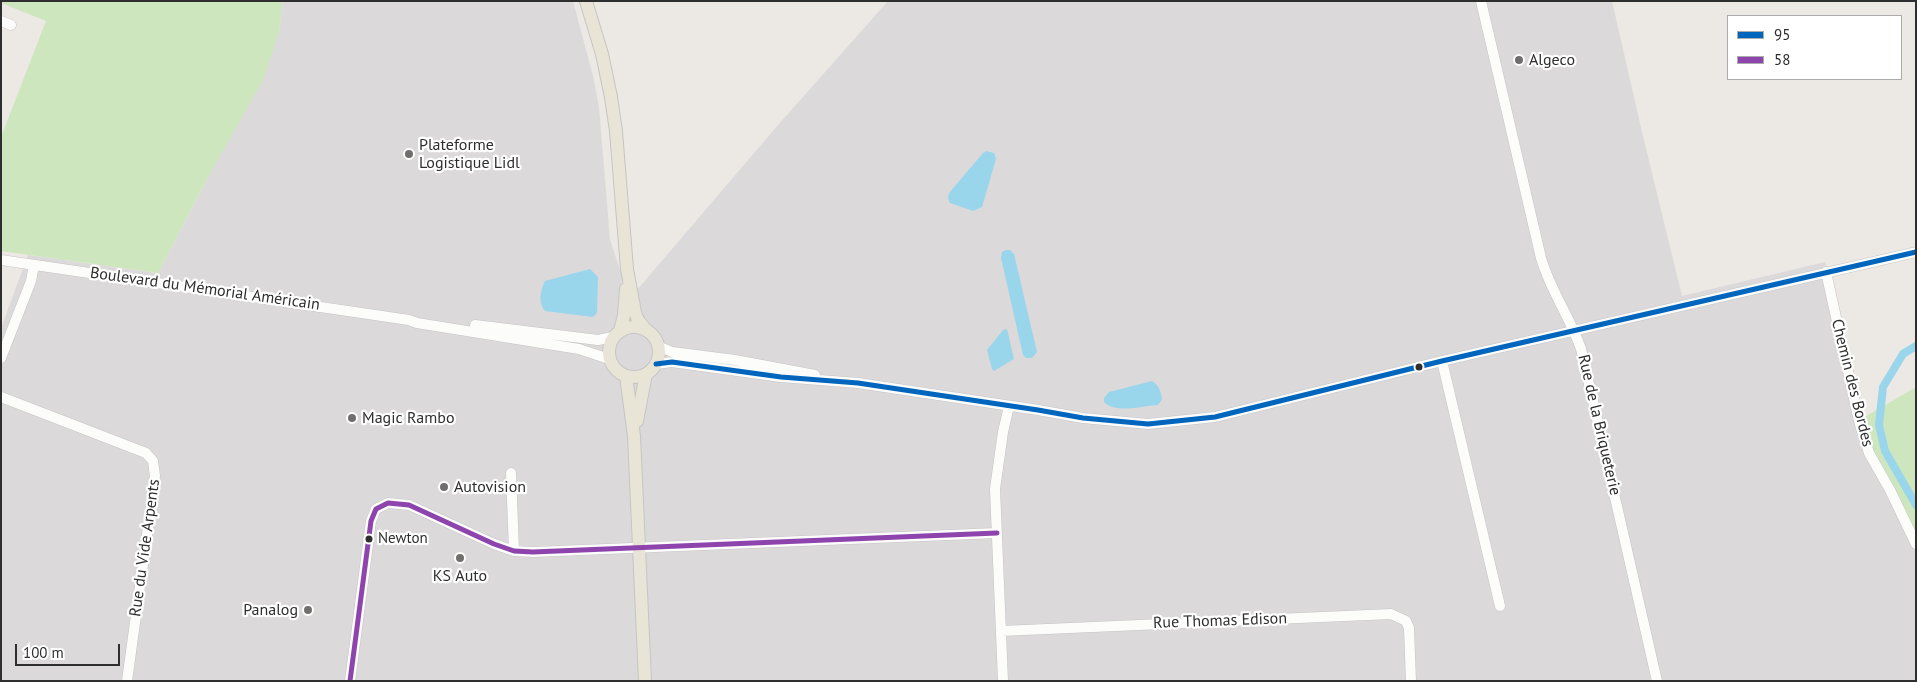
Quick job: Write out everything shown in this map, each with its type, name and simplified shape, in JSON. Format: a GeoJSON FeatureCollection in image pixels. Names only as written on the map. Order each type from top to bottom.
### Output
{"type":"FeatureCollection","features":[{"type":"Feature","properties":{"kind":"main road"},"geometry":{"type":"LineString","coordinates":[[586,1],[602,54],[611,97],[616,130],[627,269],[635,312],[638,320],[656,340],[659,352],[656,364],[646,374],[639,376],[626,376],[615,369],[609,358],[608,351],[624,315],[627,269]]}},
{"type":"Feature","properties":{"kind":"main road"},"geometry":{"type":"LineString","coordinates":[[617,334],[633,327],[646,330]]}},
{"type":"Feature","properties":{"kind":"main road"},"geometry":{"type":"LineString","coordinates":[[634,436],[646,374]]}},
{"type":"Feature","properties":{"kind":"main road"},"geometry":{"type":"LineString","coordinates":[[626,376],[634,436],[645,681]]}},
{"type":"Feature","properties":{"kind":"street","name":"Rue de la Briqueterie"},"geometry":{"type":"LineString","coordinates":[[1481,1],[1540,258],[1545,273],[1575,331],[1581,349],[1656,681]]}},
{"type":"Feature","properties":{"kind":"street"},"geometry":{"type":"LineString","coordinates":[[656,364],[672,362],[780,377],[858,384],[1083,418],[1148,424],[1215,417],[1442,361],[1916,252]]}},
{"type":"Feature","properties":{"kind":"street","name":"Boulevard du Mémorial Américain"},"geometry":{"type":"LineString","coordinates":[[1,260],[409,320],[590,351],[609,358]]}},
{"type":"Feature","properties":{"kind":"street"},"geometry":{"type":"LineString","coordinates":[[1,358],[31,281],[34,265]]}},
{"type":"Feature","properties":{"kind":"street","name":"Chemin des Bordes"},"geometry":{"type":"LineString","coordinates":[[1826,272],[1859,421],[1869,453],[1890,490],[1916,544]]}},
{"type":"Feature","properties":{"kind":"street","name":"Boulevard du Mémorial Américain"},"geometry":{"type":"LineString","coordinates":[[409,320],[418,318],[598,340],[617,334]]}},
{"type":"Feature","properties":{"kind":"street"},"geometry":{"type":"LineString","coordinates":[[658,346],[672,352],[784,368],[858,384]]}},
{"type":"Feature","properties":{"kind":"street"},"geometry":{"type":"LineString","coordinates":[[1442,361],[1500,606]]}},
{"type":"Feature","properties":{"kind":"street","name":"Rue du Vide Arpents"},"geometry":{"type":"LineString","coordinates":[[1,397],[146,453],[153,461],[155,476],[127,681]]}},
{"type":"Feature","properties":{"kind":"street"},"geometry":{"type":"LineString","coordinates":[[1003,681],[995,489],[1002,432],[1009,406]]}},
{"type":"Feature","properties":{"kind":"street"},"geometry":{"type":"LineString","coordinates":[[511,473],[514,550]]}},
{"type":"Feature","properties":{"kind":"street"},"geometry":{"type":"LineString","coordinates":[[350,681],[371,521],[376,509],[388,503],[409,505],[494,544],[514,550],[533,552],[997,533]]}},
{"type":"Feature","properties":{"kind":"street","name":"Rue Thomas Edison"},"geometry":{"type":"LineString","coordinates":[[1001,632],[1391,614],[1406,621],[1411,652],[1411,681]]}},
{"type":"Feature","properties":{"kind":"shaded area"},"geometry":{"type":"Polygon","coordinates":[[[283,1],[573,1],[593,76],[599,107],[610,240],[622,276],[621,290],[637,290],[778,125],[888,1],[1612,1],[1682,296],[1825,262],[1859,392],[1863,418],[1916,535],[1916,681],[1,681],[1,328],[28,255],[158,273],[206,181],[279,32],[283,1]]]}},
{"type":"Feature","properties":{"kind":"green space"},"geometry":{"type":"Polygon","coordinates":[[[1,1],[283,1],[279,32],[263,80],[206,181],[158,273],[1,251],[1,137],[46,21],[1,3],[1,1]]]}},
{"type":"Feature","properties":{"kind":"green space"},"geometry":{"type":"Polygon","coordinates":[[[1916,387],[1916,535],[1880,472],[1863,418],[1916,387]]]}},
{"type":"Feature","properties":{"kind":"water"},"geometry":{"type":"Polygon","coordinates":[[[986,151],[994,153],[996,159],[982,207],[973,211],[950,203],[949,193],[986,151]]]}},
{"type":"Feature","properties":{"kind":"water"},"geometry":{"type":"Polygon","coordinates":[[[1010,250],[1014,254],[1037,352],[1032,358],[1026,358],[1023,355],[1001,258],[1002,252],[1010,250]]]}},
{"type":"Feature","properties":{"kind":"water"},"geometry":{"type":"Polygon","coordinates":[[[590,269],[598,277],[597,313],[593,317],[545,311],[540,297],[545,281],[590,269]]]}},
{"type":"Feature","properties":{"kind":"water"},"geometry":{"type":"Polygon","coordinates":[[[1007,329],[1014,359],[994,371],[987,350],[1003,330],[1007,329]]]}},
{"type":"Feature","properties":{"kind":"water"},"geometry":{"type":"Polygon","coordinates":[[[1152,381],[1158,387],[1161,394],[1162,399],[1158,405],[1137,408],[1115,408],[1104,402],[1104,398],[1109,392],[1152,381]]]}},
{"type":"Feature","properties":{"kind":"waterway"},"geometry":{"type":"LineString","coordinates":[[1916,346],[1903,354],[1883,387],[1879,425],[1885,451],[1916,505]]}},
{"type":"Feature","properties":{"kind":"transit line","name":"95"},"geometry":{"type":"LineString","coordinates":[[656,364],[672,362],[781,377],[858,383],[1083,418],[1148,424],[1215,417],[1442,361],[1916,252]]}},
{"type":"Feature","properties":{"kind":"transit line","name":"58"},"geometry":{"type":"LineString","coordinates":[[350,681],[371,521],[376,509],[388,503],[409,505],[494,544],[514,551],[533,552],[997,533]]}},
{"type":"Feature","properties":{"kind":"place","name":"Algeco"},"geometry":{"type":"Point","coordinates":[1519,60]}},
{"type":"Feature","properties":{"kind":"place","name":"Plateforme Logistique Lidl"},"geometry":{"type":"Point","coordinates":[409,154]}},
{"type":"Feature","properties":{"kind":"place","name":"Magic Rambo"},"geometry":{"type":"Point","coordinates":[352,418]}},
{"type":"Feature","properties":{"kind":"place","name":"Autovision"},"geometry":{"type":"Point","coordinates":[444,487]}},
{"type":"Feature","properties":{"kind":"place","name":"Newton"},"geometry":{"type":"Point","coordinates":[369,539]}},
{"type":"Feature","properties":{"kind":"place","name":"KS Auto"},"geometry":{"type":"Point","coordinates":[460,558]}},
{"type":"Feature","properties":{"kind":"place","name":"Panalog"},"geometry":{"type":"Point","coordinates":[308,610]}}]}
